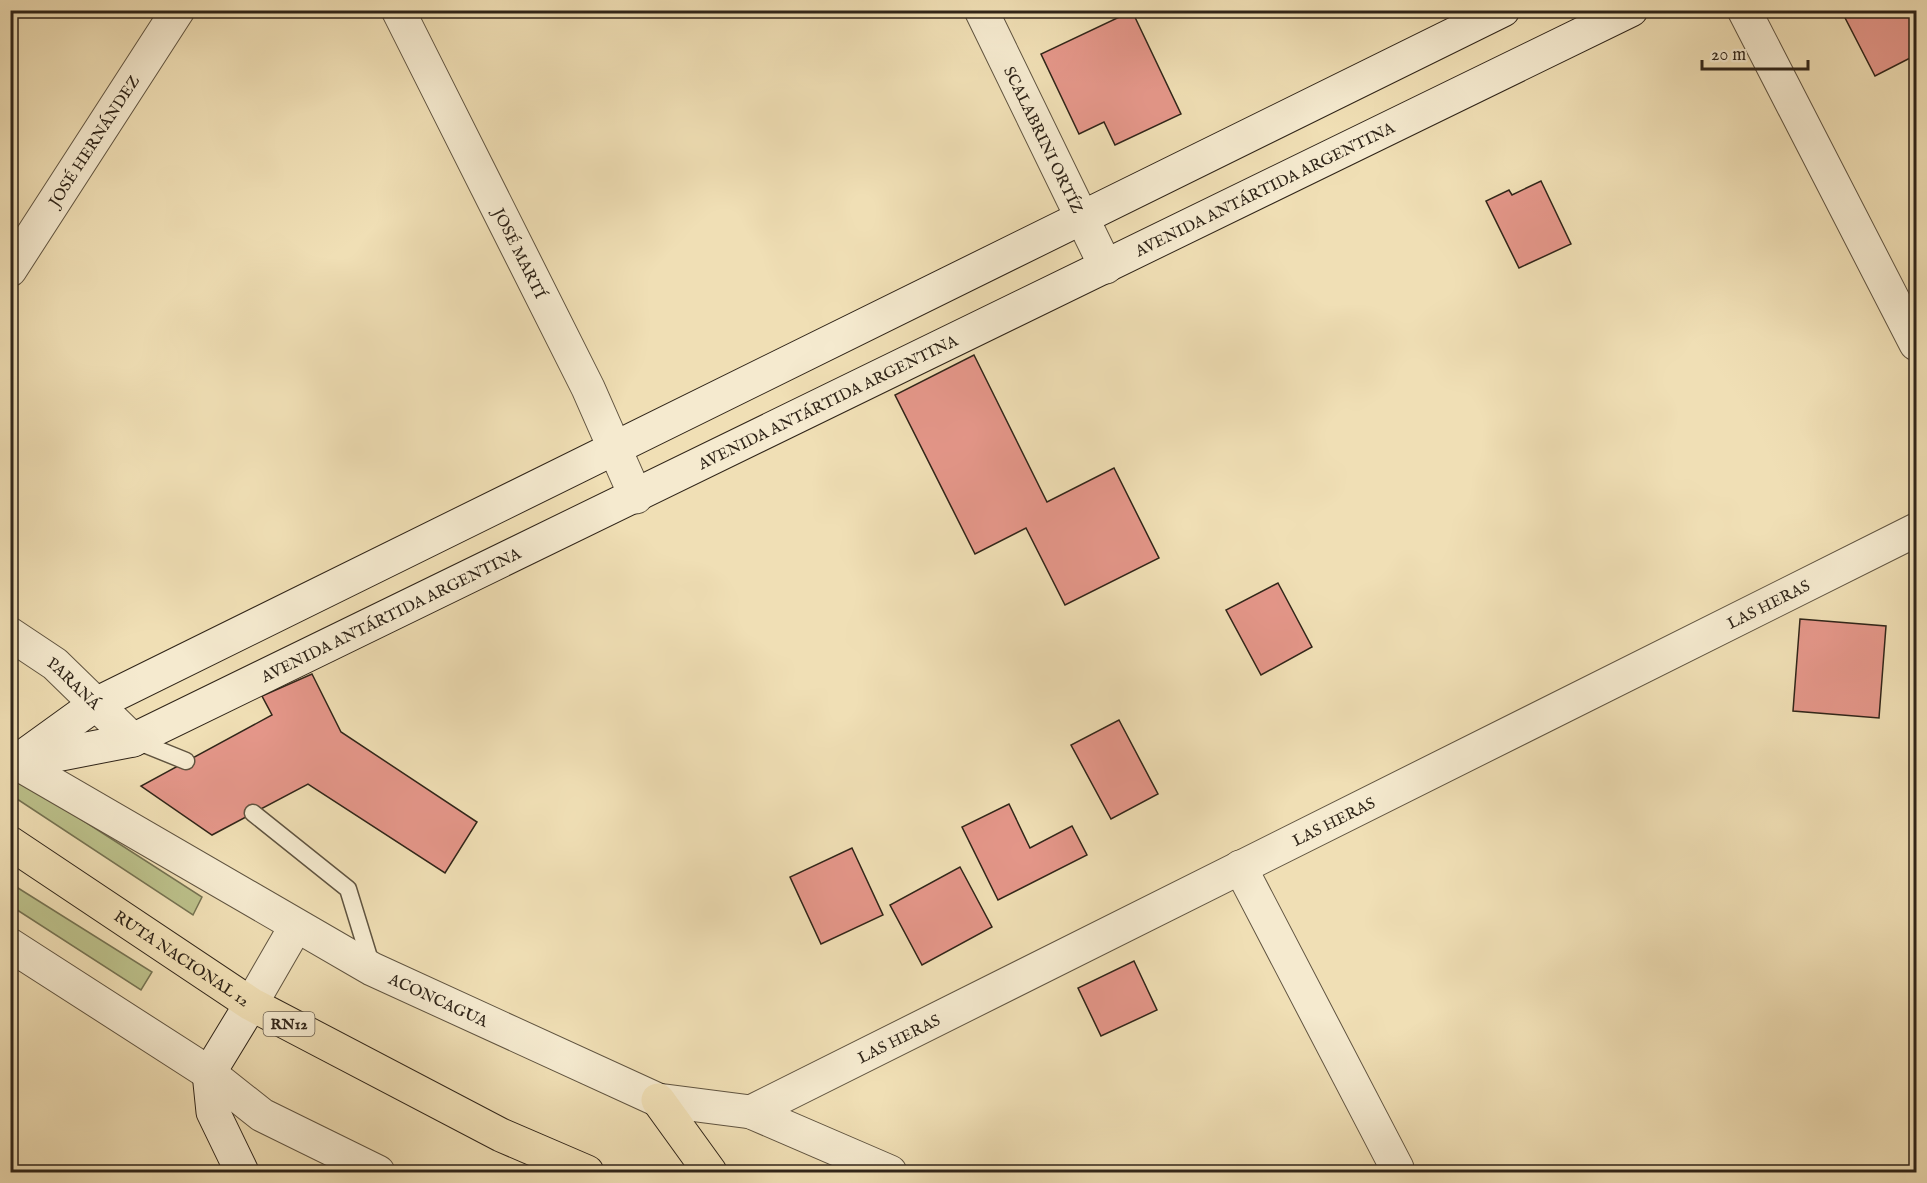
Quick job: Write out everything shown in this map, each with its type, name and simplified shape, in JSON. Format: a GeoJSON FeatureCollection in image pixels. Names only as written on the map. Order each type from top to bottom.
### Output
{"type":"FeatureCollection","features":[{"type":"Feature","properties":{"kind":"highway","name":"RUTA NACIONAL 12"},"geometry":{"type":"LineString","coordinates":[[10,843],[251,1004],[501,1135],[587,1173]]}},
{"type":"Feature","properties":{"kind":"highway"},"geometry":{"type":"LineString","coordinates":[[658,1100],[710,1173]]}},
{"type":"Feature","properties":{"kind":"street","name":"JOSÉ HERNÁNDEZ"},"geometry":{"type":"LineString","coordinates":[[10,270],[178,10]]}},
{"type":"Feature","properties":{"kind":"street","name":"JOSÉ MARTÍ"},"geometry":{"type":"LineString","coordinates":[[398,10],[588,388],[612,449],[636,497]]}},
{"type":"Feature","properties":{"kind":"street","name":"SCALABRINI ORTÍZ"},"geometry":{"type":"LineString","coordinates":[[981,10],[1106,267]]}},
{"type":"Feature","properties":{"kind":"street"},"geometry":{"type":"LineString","coordinates":[[13,763],[96,704],[1503,10]]}},
{"type":"Feature","properties":{"kind":"street","name":"AVENIDA ANTÁRTIDA ARGENTINA"},"geometry":{"type":"LineString","coordinates":[[13,763],[133,740],[1106,267],[1593,19],[1631,10]]}},
{"type":"Feature","properties":{"kind":"street"},"geometry":{"type":"LineString","coordinates":[[1744,10],[1917,344]]}},
{"type":"Feature","properties":{"kind":"street","name":"LAS HERAS"},"geometry":{"type":"LineString","coordinates":[[751,1113],[1917,530]]}},
{"type":"Feature","properties":{"kind":"street","name":"PARANÁ"},"geometry":{"type":"LineString","coordinates":[[10,634],[55,664],[133,740]]}},
{"type":"Feature","properties":{"kind":"street","name":"ACONCAGUA"},"geometry":{"type":"LineString","coordinates":[[13,763],[372,969],[658,1100],[751,1113],[890,1173]]}},
{"type":"Feature","properties":{"kind":"street"},"geometry":{"type":"LineString","coordinates":[[1240,867],[1397,1168]]}},
{"type":"Feature","properties":{"kind":"street"},"geometry":{"type":"LineString","coordinates":[[242,1173],[213,1112],[209,1073],[296,926]]}},
{"type":"Feature","properties":{"kind":"street"},"geometry":{"type":"LineString","coordinates":[[10,945],[209,1073],[262,1115],[378,1173]]}},
{"type":"Feature","properties":{"kind":"lane"},"geometry":{"type":"LineString","coordinates":[[133,740],[186,761]]}},
{"type":"Feature","properties":{"kind":"lane"},"geometry":{"type":"LineString","coordinates":[[253,813],[348,889],[372,969]]}},
{"type":"Feature","properties":{"kind":"green space"},"geometry":{"type":"Polygon","coordinates":[[[20,780],[202,897],[193,915],[11,795],[11,781],[20,780]]]}},
{"type":"Feature","properties":{"kind":"green space"},"geometry":{"type":"Polygon","coordinates":[[[10,883],[152,972],[141,990],[11,906],[10,883]]]}},
{"type":"Feature","properties":{"kind":"building"},"geometry":{"type":"Polygon","coordinates":[[[1841,10],[1907,10],[1916,29],[1916,55],[1875,76],[1841,10]]]}},
{"type":"Feature","properties":{"kind":"building"},"geometry":{"type":"Polygon","coordinates":[[[1132,11],[1181,114],[1115,145],[1104,122],[1079,134],[1041,54],[1132,11]]]}},
{"type":"Feature","properties":{"kind":"building"},"geometry":{"type":"Polygon","coordinates":[[[1541,181],[1571,244],[1519,268],[1486,201],[1509,190],[1512,195],[1541,181]]]}},
{"type":"Feature","properties":{"kind":"building"},"geometry":{"type":"Polygon","coordinates":[[[974,355],[1047,502],[1114,468],[1159,558],[1065,605],[1026,528],[975,554],[895,395],[974,355]]]}},
{"type":"Feature","properties":{"kind":"building"},"geometry":{"type":"Polygon","coordinates":[[[1278,583],[1312,647],[1261,675],[1226,610],[1278,583]]]}},
{"type":"Feature","properties":{"kind":"building"},"geometry":{"type":"Polygon","coordinates":[[[1800,619],[1886,626],[1879,718],[1793,711],[1800,619]]]}},
{"type":"Feature","properties":{"kind":"building"},"geometry":{"type":"Polygon","coordinates":[[[312,674],[341,732],[477,822],[445,873],[308,784],[212,835],[141,786],[272,715],[262,696],[312,674]]]}},
{"type":"Feature","properties":{"kind":"building"},"geometry":{"type":"Polygon","coordinates":[[[1119,720],[1158,794],[1111,819],[1071,745],[1119,720]]]}},
{"type":"Feature","properties":{"kind":"building"},"geometry":{"type":"Polygon","coordinates":[[[1009,804],[1030,848],[1072,826],[1087,855],[998,900],[962,827],[1009,804]]]}},
{"type":"Feature","properties":{"kind":"building"},"geometry":{"type":"Polygon","coordinates":[[[852,848],[883,915],[821,944],[790,877],[852,848]]]}},
{"type":"Feature","properties":{"kind":"building"},"geometry":{"type":"Polygon","coordinates":[[[960,867],[992,927],[922,965],[890,905],[960,867]]]}},
{"type":"Feature","properties":{"kind":"building"},"geometry":{"type":"Polygon","coordinates":[[[1134,961],[1157,1010],[1101,1036],[1078,988],[1134,961]]]}}]}
